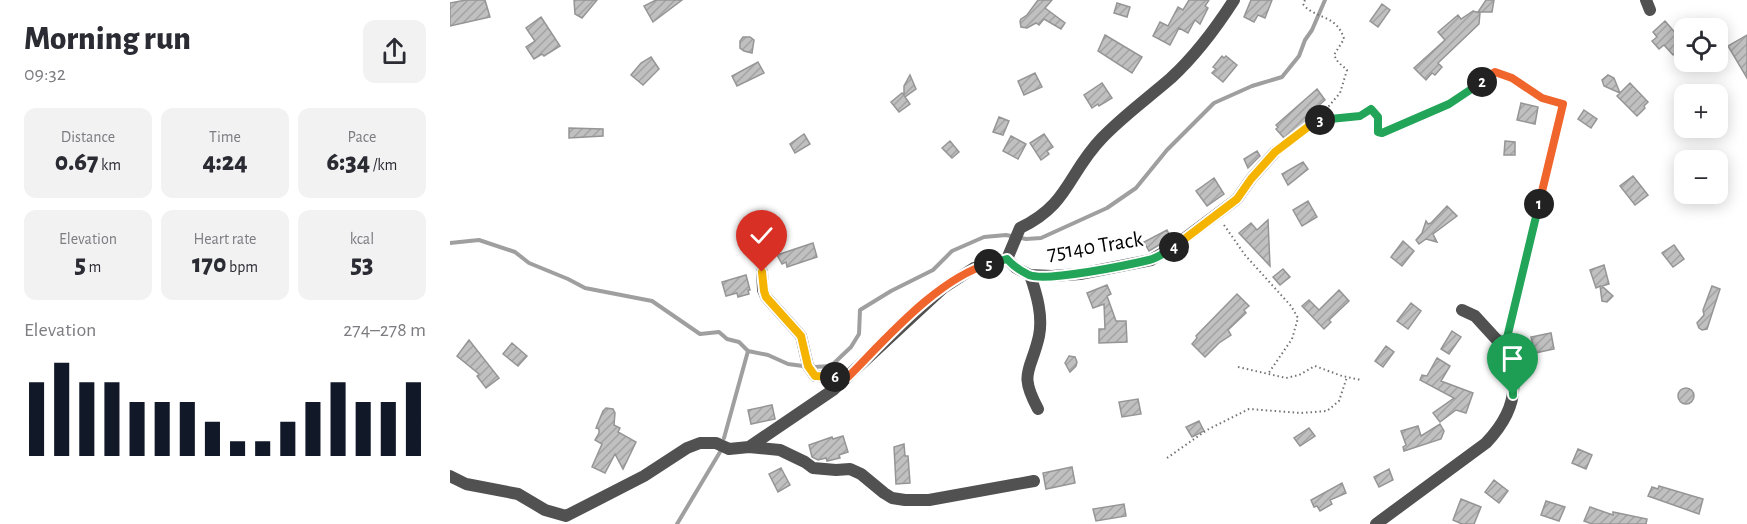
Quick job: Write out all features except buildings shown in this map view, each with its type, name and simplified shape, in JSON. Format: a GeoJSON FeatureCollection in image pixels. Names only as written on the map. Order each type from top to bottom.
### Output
{"type":"FeatureCollection","features":[{"type":"Feature","properties":{"kind":"street","name":"75140 Track"},"geometry":{"type":"LineString","coordinates":[[1234,0],[1213,32],[1172,77],[1101,138],[1059,201],[1035,221],[1020,228],[1007,259],[1016,268],[1030,275],[1052,276],[1080,274],[1151,260],[1173,248],[1237,199],[1275,152]]}},
{"type":"Feature","properties":{"kind":"street"},"geometry":{"type":"LineString","coordinates":[[749,447],[806,409],[848,377],[943,288],[974,268],[1007,259]]}},
{"type":"Feature","properties":{"kind":"street"},"geometry":{"type":"LineString","coordinates":[[762,272],[766,297],[801,336],[808,366],[815,376],[848,377]]}},
{"type":"Feature","properties":{"kind":"street"},"geometry":{"type":"LineString","coordinates":[[1030,275],[1036,291],[1040,318],[1039,336],[1027,378],[1029,392],[1038,409]]}},
{"type":"Feature","properties":{"kind":"street"},"geometry":{"type":"LineString","coordinates":[[1376,524],[1486,443],[1499,430],[1508,411],[1513,395],[1513,376],[1507,356],[1506,342],[1497,340],[1475,316],[1462,310]]}},
{"type":"Feature","properties":{"kind":"street"},"geometry":{"type":"LineString","coordinates":[[450,476],[466,484],[518,494],[544,510],[566,516],[644,476],[687,448],[700,443],[716,443],[729,449],[749,447],[780,450],[813,468],[850,469],[861,474],[884,494],[905,500],[929,500],[1034,481]]}},
{"type":"Feature","properties":{"kind":"path"},"geometry":{"type":"LineString","coordinates":[[1275,152],[1317,120],[1340,93],[1347,70],[1334,55],[1344,39],[1342,32],[1325,16],[1307,9],[1303,4],[1305,0]]}},
{"type":"Feature","properties":{"kind":"path"},"geometry":{"type":"LineString","coordinates":[[1317,120],[1360,116],[1371,109],[1378,117],[1378,132],[1382,133],[1449,104],[1495,72],[1512,78],[1542,98],[1563,104],[1506,342]]}},
{"type":"Feature","properties":{"kind":"path"},"geometry":{"type":"LineString","coordinates":[[1218,212],[1224,226],[1245,255],[1291,306],[1298,318],[1292,339],[1268,374]]}},
{"type":"Feature","properties":{"kind":"path"},"geometry":{"type":"LineString","coordinates":[[1238,367],[1286,378],[1299,375],[1315,366],[1361,380]]}},
{"type":"Feature","properties":{"kind":"path"},"geometry":{"type":"LineString","coordinates":[[1167,458],[1207,430],[1250,409],[1301,413],[1327,411],[1339,401],[1347,377]]}},
{"type":"Feature","properties":{"kind":"waterway"},"geometry":{"type":"LineString","coordinates":[[814,367],[831,366],[851,347],[859,334],[860,310],[933,270],[952,251],[984,237],[1006,235],[1026,239],[1041,238],[1107,208],[1136,188],[1167,150],[1214,103],[1252,86],[1282,77],[1299,56],[1325,0]]}},
{"type":"Feature","properties":{"kind":"waterway"},"geometry":{"type":"LineString","coordinates":[[450,243],[479,240],[515,252],[529,263],[585,288],[652,301],[700,334],[719,332],[727,339],[739,342],[748,351],[768,355],[788,364],[803,366]]}},
{"type":"Feature","properties":{"kind":"waterway"},"geometry":{"type":"LineString","coordinates":[[724,438],[748,351]]}},
{"type":"Feature","properties":{"kind":"waterway"},"geometry":{"type":"LineString","coordinates":[[677,524],[720,452]]}},
{"type":"Feature","properties":{"kind":"route"},"geometry":{"type":"LineString","coordinates":[[762,272],[766,297],[801,336],[808,366],[815,376],[848,377],[943,288],[974,268],[1007,259],[1016,268],[1030,275],[1052,276],[1080,274],[1151,260],[1173,248],[1237,199],[1275,152],[1317,120],[1360,116],[1371,109],[1378,117],[1378,132],[1382,133],[1449,104],[1495,72],[1512,78],[1542,98],[1563,104],[1506,342],[1507,356],[1513,376],[1513,395]]}}]}
